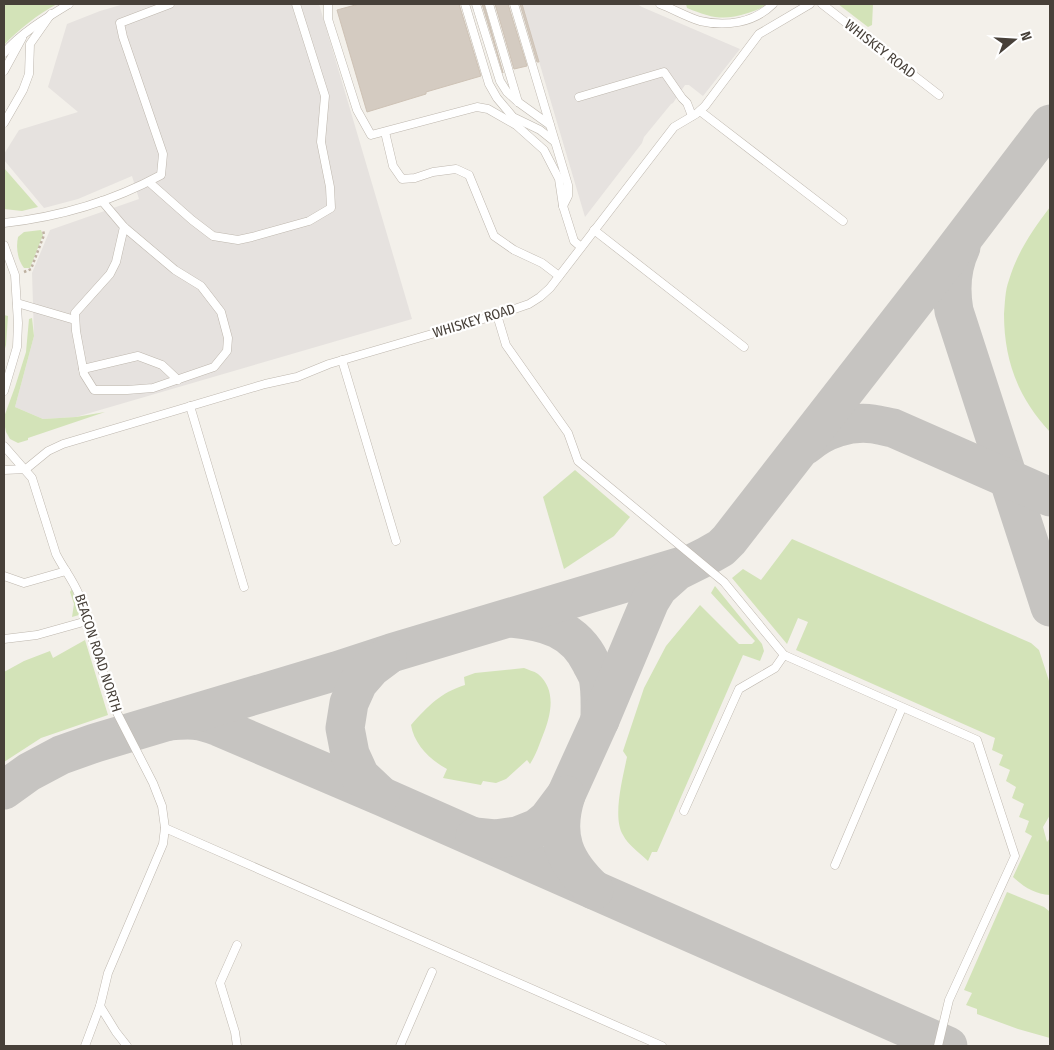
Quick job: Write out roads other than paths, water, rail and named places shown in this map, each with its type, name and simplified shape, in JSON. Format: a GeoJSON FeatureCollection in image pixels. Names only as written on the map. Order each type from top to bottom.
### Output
{"type":"FeatureCollection","features":[{"type":"Feature","properties":{"kind":"lane"},"geometry":{"type":"LineString","coordinates":[[4,53],[24,34],[51,14],[69,4]]}},
{"type":"Feature","properties":{"kind":"lane"},"geometry":{"type":"LineString","coordinates":[[4,223],[61,214],[102,201],[149,182],[161,174],[163,154],[123,37],[120,23],[170,4]]}},
{"type":"Feature","properties":{"kind":"lane"},"geometry":{"type":"LineString","coordinates":[[149,182],[213,236],[238,240],[309,221],[331,208],[330,188],[321,142],[325,96],[296,4]]}},
{"type":"Feature","properties":{"kind":"lane"},"geometry":{"type":"LineString","coordinates":[[328,4],[328,18],[357,110],[371,135],[477,107],[488,108],[516,125],[544,150],[559,179],[563,206],[574,241],[581,247]]}},
{"type":"Feature","properties":{"kind":"lane"},"geometry":{"type":"LineString","coordinates":[[465,4],[489,84],[497,98],[513,117],[540,130],[555,142]]}},
{"type":"Feature","properties":{"kind":"lane"},"geometry":{"type":"LineString","coordinates":[[476,4],[500,81],[507,92],[518,102],[550,125]]}},
{"type":"Feature","properties":{"kind":"lane"},"geometry":{"type":"LineString","coordinates":[[489,4],[518,102]]}},
{"type":"Feature","properties":{"kind":"lane"},"geometry":{"type":"LineString","coordinates":[[514,4],[568,184],[568,196],[563,206]]}},
{"type":"Feature","properties":{"kind":"lane"},"geometry":{"type":"LineString","coordinates":[[660,4],[699,21],[720,24],[752,19],[766,11],[773,4]]}},
{"type":"Feature","properties":{"kind":"lane","name":"WHISKEY ROAD"},"geometry":{"type":"LineString","coordinates":[[26,469],[55,447],[265,384],[296,377],[329,364],[529,304],[550,288],[674,127],[705,106],[760,34],[810,4]]}},
{"type":"Feature","properties":{"kind":"lane","name":"WHISKEY ROAD"},"geometry":{"type":"LineString","coordinates":[[822,4],[939,95]]}},
{"type":"Feature","properties":{"kind":"lane"},"geometry":{"type":"LineString","coordinates":[[4,124],[23,90],[29,74],[30,44],[51,14]]}},
{"type":"Feature","properties":{"kind":"lane"},"geometry":{"type":"LineString","coordinates":[[4,70],[24,34]]}},
{"type":"Feature","properties":{"kind":"lane"},"geometry":{"type":"LineString","coordinates":[[578,96],[664,72],[687,103],[692,116]]}},
{"type":"Feature","properties":{"kind":"lane"},"geometry":{"type":"LineString","coordinates":[[700,110],[842,221]]}},
{"type":"Feature","properties":{"kind":"lane"},"geometry":{"type":"LineString","coordinates":[[386,132],[393,166],[402,180],[433,172],[456,169],[469,175],[494,236],[514,250],[542,263],[559,276]]}},
{"type":"Feature","properties":{"kind":"lane"},"geometry":{"type":"LineString","coordinates":[[102,201],[124,227],[174,270],[201,286],[221,312],[228,338],[227,352],[214,367],[153,388],[94,390],[84,374],[75,313],[110,274],[116,262],[124,227]]}},
{"type":"Feature","properties":{"kind":"lane"},"geometry":{"type":"LineString","coordinates":[[594,230],[744,346]]}},
{"type":"Feature","properties":{"kind":"lane"},"geometry":{"type":"LineString","coordinates":[[4,245],[15,275],[18,323],[17,347],[4,391]]}},
{"type":"Feature","properties":{"kind":"lane"},"geometry":{"type":"LineString","coordinates":[[17,303],[75,320]]}},
{"type":"Feature","properties":{"kind":"lane"},"geometry":{"type":"LineString","coordinates":[[497,315],[506,345],[568,434],[578,462],[724,582],[784,655],[977,740],[1015,856],[949,1000],[938,1046]]}},
{"type":"Feature","properties":{"kind":"lane"},"geometry":{"type":"LineString","coordinates":[[83,369],[138,356],[162,365],[178,380]]}},
{"type":"Feature","properties":{"kind":"lane"},"geometry":{"type":"LineString","coordinates":[[342,360],[396,541]]}},
{"type":"Feature","properties":{"kind":"lane"},"geometry":{"type":"LineString","coordinates":[[190,406],[244,587]]}},
{"type":"Feature","properties":{"kind":"lane","name":"BEACON ROAD NORTH"},"geometry":{"type":"LineString","coordinates":[[4,446],[26,469],[36,487],[56,554],[61,565],[76,586],[113,705],[153,783],[162,806],[165,828],[162,844],[108,973],[100,1006],[85,1046]]}},
{"type":"Feature","properties":{"kind":"lane"},"geometry":{"type":"LineString","coordinates":[[4,470],[26,469]]}},
{"type":"Feature","properties":{"kind":"lane"},"geometry":{"type":"LineString","coordinates":[[4,576],[24,583],[66,571]]}},
{"type":"Feature","properties":{"kind":"lane"},"geometry":{"type":"LineString","coordinates":[[4,639],[37,635],[87,621]]}},
{"type":"Feature","properties":{"kind":"lane"},"geometry":{"type":"LineString","coordinates":[[684,810],[739,688],[775,668],[784,655]]}},
{"type":"Feature","properties":{"kind":"lane"},"geometry":{"type":"LineString","coordinates":[[835,865],[902,708]]}},
{"type":"Feature","properties":{"kind":"lane"},"geometry":{"type":"LineString","coordinates":[[165,828],[662,1046]]}},
{"type":"Feature","properties":{"kind":"lane"},"geometry":{"type":"LineString","coordinates":[[237,945],[220,983],[235,1032],[237,1046]]}},
{"type":"Feature","properties":{"kind":"lane"},"geometry":{"type":"LineString","coordinates":[[400,1046],[432,972]]}},
{"type":"Feature","properties":{"kind":"lane"},"geometry":{"type":"LineString","coordinates":[[100,1006],[127,1046]]}}]}
